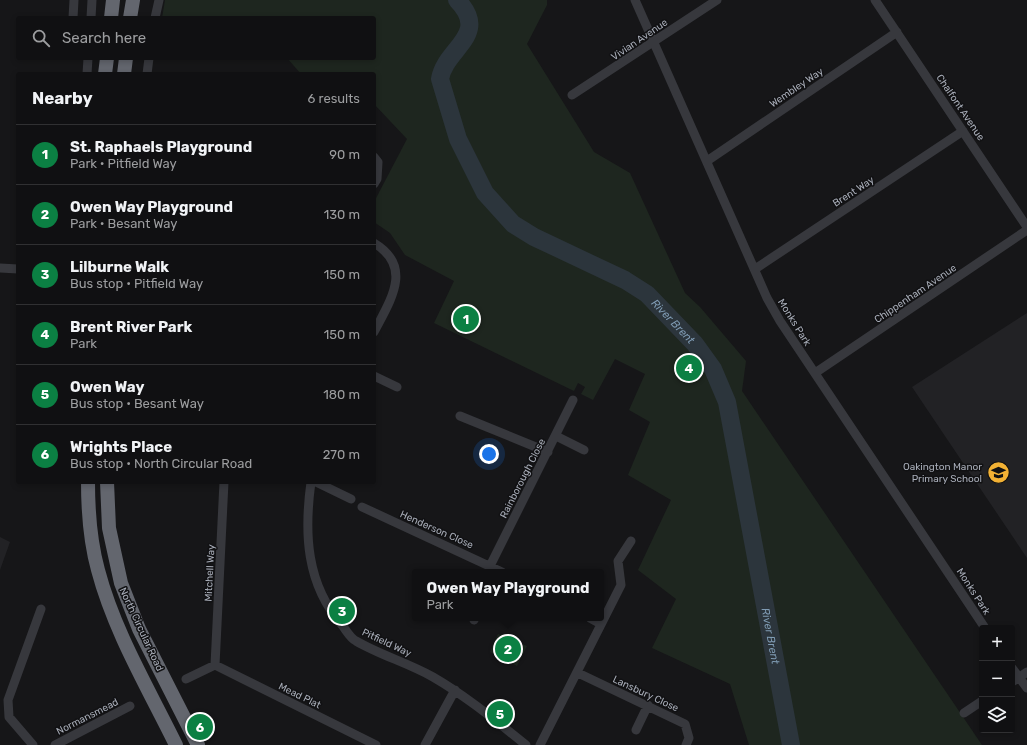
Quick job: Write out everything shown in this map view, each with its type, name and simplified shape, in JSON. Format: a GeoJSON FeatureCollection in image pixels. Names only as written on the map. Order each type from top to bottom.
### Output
{"type":"FeatureCollection","features":[{"type":"Feature","properties":{"kind":"highway"},"geometry":{"type":"LineString","coordinates":[[111,16],[113,0]]}},
{"type":"Feature","properties":{"kind":"highway"},"geometry":{"type":"LineString","coordinates":[[130,16],[132,0]]}},
{"type":"Feature","properties":{"kind":"highway"},"geometry":{"type":"LineString","coordinates":[[105,72],[107,60]]}},
{"type":"Feature","properties":{"kind":"highway"},"geometry":{"type":"LineString","coordinates":[[124,72],[126,60]]}},
{"type":"Feature","properties":{"kind":"highway","name":"North Circular Road"},"geometry":{"type":"LineString","coordinates":[[88,484],[92,543],[107,600],[176,745]]}},
{"type":"Feature","properties":{"kind":"highway","name":"North Circular Road"},"geometry":{"type":"LineString","coordinates":[[107,484],[109,528],[121,583],[139,629],[198,745]]}},
{"type":"Feature","properties":{"kind":"street"},"geometry":{"type":"LineString","coordinates":[[73,16],[74,0]]}},
{"type":"Feature","properties":{"kind":"street"},"geometry":{"type":"LineString","coordinates":[[91,16],[92,0]]}},
{"type":"Feature","properties":{"kind":"street"},"geometry":{"type":"LineString","coordinates":[[155,16],[159,0]]}},
{"type":"Feature","properties":{"kind":"street","name":"Monks Park"},"geometry":{"type":"LineString","coordinates":[[635,0],[767,298],[780,321],[983,625]]}},
{"type":"Feature","properties":{"kind":"street","name":"Vivian Avenue"},"geometry":{"type":"LineString","coordinates":[[572,95],[717,0]]}},
{"type":"Feature","properties":{"kind":"street","name":"Chalfont Avenue"},"geometry":{"type":"LineString","coordinates":[[875,0],[1027,227]]}},
{"type":"Feature","properties":{"kind":"street","name":"Wembley Way"},"geometry":{"type":"LineString","coordinates":[[707,161],[897,32]]}},
{"type":"Feature","properties":{"kind":"street"},"geometry":{"type":"LineString","coordinates":[[88,60],[88,72]]}},
{"type":"Feature","properties":{"kind":"street"},"geometry":{"type":"LineString","coordinates":[[147,72],[149,60]]}},
{"type":"Feature","properties":{"kind":"street","name":"Brent Way"},"geometry":{"type":"LineString","coordinates":[[755,269],[963,131]]}},
{"type":"Feature","properties":{"kind":"street"},"geometry":{"type":"LineString","coordinates":[[376,160],[378,162],[376,181]]}},
{"type":"Feature","properties":{"kind":"street","name":"Chippenham Avenue"},"geometry":{"type":"LineString","coordinates":[[815,373],[1027,230]]}},
{"type":"Feature","properties":{"kind":"street"},"geometry":{"type":"LineString","coordinates":[[376,245],[395,264],[397,279],[392,296],[376,328]]}},
{"type":"Feature","properties":{"kind":"street"},"geometry":{"type":"LineString","coordinates":[[0,268],[16,269]]}},
{"type":"Feature","properties":{"kind":"street"},"geometry":{"type":"LineString","coordinates":[[376,377],[397,387]]}},
{"type":"Feature","properties":{"kind":"street","name":"Rainborough Close"},"geometry":{"type":"LineString","coordinates":[[490,566],[573,400]]}},
{"type":"Feature","properties":{"kind":"street"},"geometry":{"type":"LineString","coordinates":[[460,416],[548,452]]}},
{"type":"Feature","properties":{"kind":"street"},"geometry":{"type":"LineString","coordinates":[[556,436],[584,450]]}},
{"type":"Feature","properties":{"kind":"street","name":"Mitchell Way"},"geometry":{"type":"LineString","coordinates":[[215,665],[224,484]]}},
{"type":"Feature","properties":{"kind":"street","name":"Pitfield Way"},"geometry":{"type":"LineString","coordinates":[[311,484],[307,514],[308,543],[316,586],[333,615],[355,640],[423,671],[455,690],[526,745]]}},
{"type":"Feature","properties":{"kind":"street"},"geometry":{"type":"LineString","coordinates":[[320,484],[351,499]]}},
{"type":"Feature","properties":{"kind":"street","name":"Henderson Close"},"geometry":{"type":"LineString","coordinates":[[362,507],[495,569]]}},
{"type":"Feature","properties":{"kind":"street"},"geometry":{"type":"LineString","coordinates":[[604,618],[621,585],[618,561],[631,541]]}},
{"type":"Feature","properties":{"kind":"street"},"geometry":{"type":"LineString","coordinates":[[33,745],[9,717],[8,700],[41,609]]}},
{"type":"Feature","properties":{"kind":"street"},"geometry":{"type":"LineString","coordinates":[[596,621],[601,624]]}},
{"type":"Feature","properties":{"kind":"street"},"geometry":{"type":"LineString","coordinates":[[540,745],[578,673],[603,621]]}},
{"type":"Feature","properties":{"kind":"street"},"geometry":{"type":"LineString","coordinates":[[186,679],[215,665]]}},
{"type":"Feature","properties":{"kind":"street","name":"Mead Plat"},"geometry":{"type":"LineString","coordinates":[[215,665],[376,745]]}},
{"type":"Feature","properties":{"kind":"street"},"geometry":{"type":"LineString","coordinates":[[1027,672],[1015,680],[1027,688]]}},
{"type":"Feature","properties":{"kind":"street","name":"Lansbury Close"},"geometry":{"type":"LineString","coordinates":[[578,673],[648,705],[685,724],[689,738],[686,745]]}},
{"type":"Feature","properties":{"kind":"street"},"geometry":{"type":"LineString","coordinates":[[425,745],[455,690]]}},
{"type":"Feature","properties":{"kind":"street"},"geometry":{"type":"LineString","coordinates":[[964,713],[979,703]]}},
{"type":"Feature","properties":{"kind":"street"},"geometry":{"type":"LineString","coordinates":[[636,730],[648,705]]}},
{"type":"Feature","properties":{"kind":"street","name":"Normansmead"},"geometry":{"type":"LineString","coordinates":[[55,745],[130,706]]}},
{"type":"Feature","properties":{"kind":"shaded area"},"geometry":{"type":"Polygon","coordinates":[[[165,0],[547,0],[547,5],[527,44],[594,152],[630,173],[685,293],[700,307],[746,361],[742,391],[982,745],[749,745],[730,684],[652,648],[676,599],[638,570],[671,500],[628,475],[650,422],[629,410],[645,374],[615,359],[593,400],[581,394],[585,387],[578,383],[574,391],[434,323],[454,281],[405,255],[390,233],[376,223],[376,198],[407,139],[376,106],[376,72],[299,72],[289,60],[376,60],[376,16],[162,16],[165,0]]]}},
{"type":"Feature","properties":{"kind":"shaded area","name":"Oakington Manor Primary School"},"geometry":{"type":"Polygon","coordinates":[[[1027,313],[1027,558],[912,387],[1027,313]]]}},
{"type":"Feature","properties":{"kind":"shaded area"},"geometry":{"type":"Polygon","coordinates":[[[0,537],[10,542],[0,570],[0,537]]]}},
{"type":"Feature","properties":{"kind":"shaded area"},"geometry":{"type":"Polygon","coordinates":[[[498,634],[527,646],[517,666],[490,652],[498,634]]]}},
{"type":"Feature","properties":{"kind":"waterway","name":"River Brent"},"geometry":{"type":"LineString","coordinates":[[457,0],[466,12],[469,23],[468,32],[444,68],[440,79],[458,139],[485,193],[513,224],[534,237],[625,280],[647,294],[695,344],[713,369],[727,402],[791,745]]}},
{"type":"Feature","properties":{"kind":"place","name":"St. Raphaels Playground"},"geometry":{"type":"Point","coordinates":[466,319]}},
{"type":"Feature","properties":{"kind":"place","name":"Brent River Park"},"geometry":{"type":"Point","coordinates":[689,368]}},
{"type":"Feature","properties":{"kind":"place","name":"Oakington Manor Primary School"},"geometry":{"type":"Point","coordinates":[998,472]}},
{"type":"Feature","properties":{"kind":"place","name":"Lilburne Walk"},"geometry":{"type":"Point","coordinates":[342,611]}},
{"type":"Feature","properties":{"kind":"place","name":"Owen Way Playground"},"geometry":{"type":"Point","coordinates":[508,649]}},
{"type":"Feature","properties":{"kind":"place","name":"Owen Way"},"geometry":{"type":"Point","coordinates":[500,714]}},
{"type":"Feature","properties":{"kind":"place","name":"Wrights Place"},"geometry":{"type":"Point","coordinates":[200,727]}}]}
